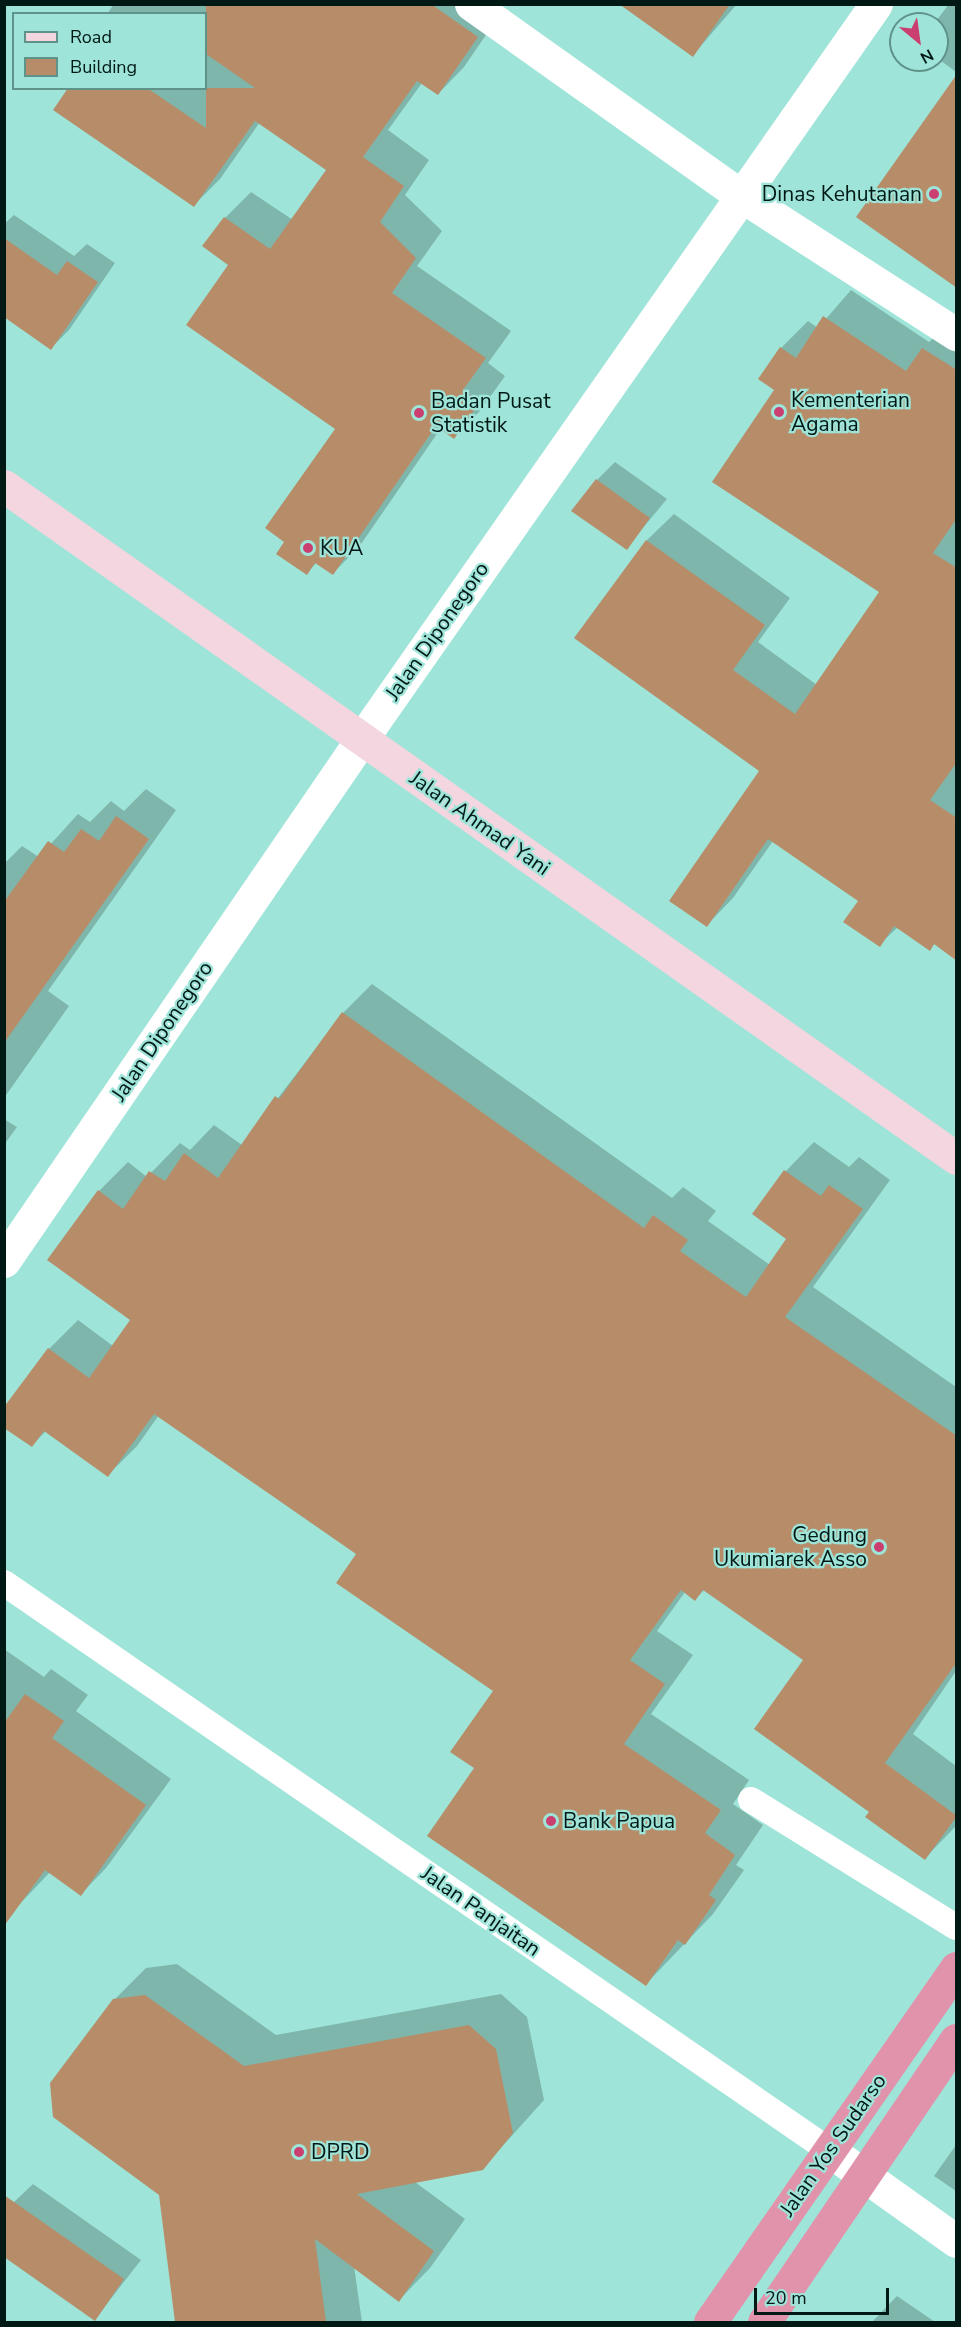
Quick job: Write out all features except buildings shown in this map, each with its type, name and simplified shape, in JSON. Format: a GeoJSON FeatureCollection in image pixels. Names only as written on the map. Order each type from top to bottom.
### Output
{"type":"FeatureCollection","features":[{"type":"Feature","properties":{"kind":"highway","name":"Jalan Yos Sudarso"},"geometry":{"type":"LineString","coordinates":[[710,2322],[957,1968]]}},
{"type":"Feature","properties":{"kind":"highway","name":"Jalan Yos Sudarso"},"geometry":{"type":"LineString","coordinates":[[764,2322],[957,2040]]}},
{"type":"Feature","properties":{"kind":"main road","name":"Jalan Ahmad Yani"},"geometry":{"type":"LineString","coordinates":[[4,486],[361,740],[957,1158]]}},
{"type":"Feature","properties":{"kind":"street"},"geometry":{"type":"LineString","coordinates":[[471,4],[740,195],[957,334]]}},
{"type":"Feature","properties":{"kind":"street","name":"Jalan Diponegoro"},"geometry":{"type":"LineString","coordinates":[[4,1261],[361,740],[740,195],[876,4]]}},
{"type":"Feature","properties":{"kind":"street","name":"Jalan Panjaitan"},"geometry":{"type":"LineString","coordinates":[[830,2151],[957,2241]]}},
{"type":"Feature","properties":{"kind":"lane","name":"Jalan Panjaitan"},"geometry":{"type":"LineString","coordinates":[[4,1583],[830,2151]]}},
{"type":"Feature","properties":{"kind":"lane"},"geometry":{"type":"LineString","coordinates":[[751,1800],[957,1927]]}},
{"type":"Feature","properties":{"kind":"place","name":"Dinas Kehutanan"},"geometry":{"type":"Point","coordinates":[934,194]}},
{"type":"Feature","properties":{"kind":"place","name":"Kementerian Agama"},"geometry":{"type":"Point","coordinates":[779,412]}},
{"type":"Feature","properties":{"kind":"place","name":"Badan Pusat Statistik"},"geometry":{"type":"Point","coordinates":[419,413]}},
{"type":"Feature","properties":{"kind":"place","name":"KUA"},"geometry":{"type":"Point","coordinates":[308,548]}},
{"type":"Feature","properties":{"kind":"place","name":"Gedung Ukumiarek Asso"},"geometry":{"type":"Point","coordinates":[879,1547]}},
{"type":"Feature","properties":{"kind":"place","name":"Bank Papua"},"geometry":{"type":"Point","coordinates":[551,1821]}},
{"type":"Feature","properties":{"kind":"place","name":"DPRD"},"geometry":{"type":"Point","coordinates":[299,2152]}}]}
